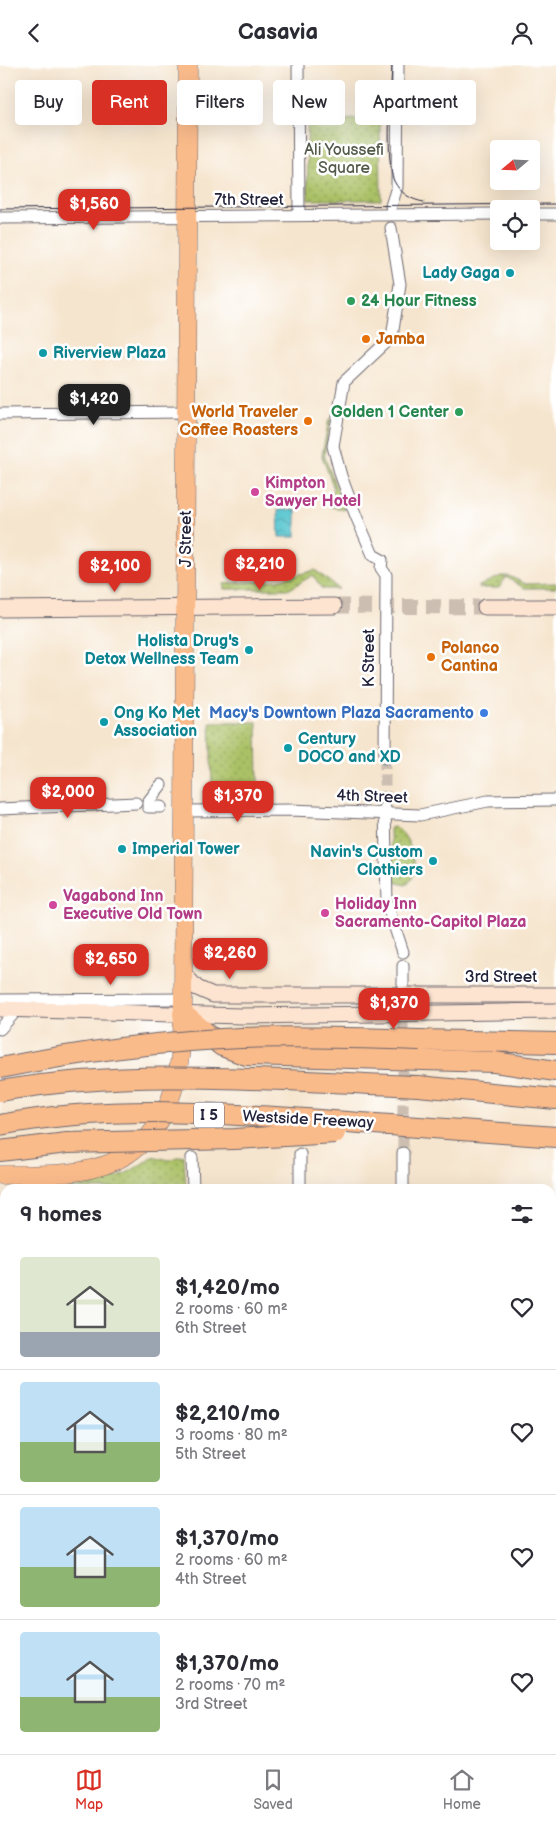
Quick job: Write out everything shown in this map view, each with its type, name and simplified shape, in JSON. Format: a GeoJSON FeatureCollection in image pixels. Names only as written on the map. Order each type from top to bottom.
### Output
{"type":"FeatureCollection","features":[{"type":"Feature","properties":{"kind":"highway"},"geometry":{"type":"LineString","coordinates":[[183,1006],[222,1046],[246,1055],[485,1061],[556,1071]]}},
{"type":"Feature","properties":{"kind":"highway"},"geometry":{"type":"LineString","coordinates":[[0,1068],[106,1050],[203,1041],[281,1038],[420,1039],[556,1043]]}},
{"type":"Feature","properties":{"kind":"highway","name":"I 5"},"geometry":{"type":"LineString","coordinates":[[0,1091],[71,1082],[129,1078],[418,1086],[556,1099]]}},
{"type":"Feature","properties":{"kind":"highway","name":"Westside Freeway"},"geometry":{"type":"LineString","coordinates":[[0,1125],[58,1116],[142,1111],[556,1137]]}},
{"type":"Feature","properties":{"kind":"highway"},"geometry":{"type":"LineString","coordinates":[[0,1151],[67,1143],[236,1139],[420,1127]]}},
{"type":"Feature","properties":{"kind":"main road","name":"J Street"},"geometry":{"type":"LineString","coordinates":[[0,1175],[79,1171],[103,1166],[130,1152],[154,1131],[168,1106],[175,1089],[182,1048],[189,216],[188,65]]}},
{"type":"Feature","properties":{"kind":"street"},"geometry":{"type":"LineString","coordinates":[[298,65],[299,215]]}},
{"type":"Feature","properties":{"kind":"street"},"geometry":{"type":"LineString","coordinates":[[391,206],[397,187],[398,65]]}},
{"type":"Feature","properties":{"kind":"street","name":"7th Street"},"geometry":{"type":"LineString","coordinates":[[0,218],[490,214]]}},
{"type":"Feature","properties":{"kind":"street"},"geometry":{"type":"LineString","coordinates":[[540,214],[556,214]]}},
{"type":"Feature","properties":{"kind":"street","name":"K Street"},"geometry":{"type":"LineString","coordinates":[[385,758],[386,575],[381,568],[378,557],[341,477],[333,446],[344,382],[392,337],[400,284],[391,228]]}},
{"type":"Feature","properties":{"kind":"street"},"geometry":{"type":"LineString","coordinates":[[0,414],[187,412]]}},
{"type":"Feature","properties":{"kind":"street"},"geometry":{"type":"LineString","coordinates":[[0,609],[334,606]]}},
{"type":"Feature","properties":{"kind":"street"},"geometry":{"type":"LineString","coordinates":[[485,607],[556,607]]}},
{"type":"Feature","properties":{"kind":"street"},"geometry":{"type":"LineString","coordinates":[[161,785],[148,802],[148,807],[161,807]]}},
{"type":"Feature","properties":{"kind":"street","name":"4th Street"},"geometry":{"type":"LineString","coordinates":[[185,811],[385,810],[420,815],[488,801],[556,800]]}},
{"type":"Feature","properties":{"kind":"street"},"geometry":{"type":"LineString","coordinates":[[0,809],[136,803]]}},
{"type":"Feature","properties":{"kind":"street"},"geometry":{"type":"LineString","coordinates":[[385,810],[388,904],[403,952]]}},
{"type":"Feature","properties":{"kind":"street"},"geometry":{"type":"LineString","coordinates":[[403,966],[403,983]]}},
{"type":"Feature","properties":{"kind":"street","name":"3rd Street"},"geometry":{"type":"LineString","coordinates":[[184,974],[197,988],[213,995],[556,995]]}},
{"type":"Feature","properties":{"kind":"street"},"geometry":{"type":"LineString","coordinates":[[0,1000],[183,1006],[241,1017],[556,1011]]}},
{"type":"Feature","properties":{"kind":"street"},"geometry":{"type":"LineString","coordinates":[[0,1009],[16,1011],[183,1006]]}},
{"type":"Feature","properties":{"kind":"street"},"geometry":{"type":"LineString","coordinates":[[0,1029],[16,1011]]}},
{"type":"Feature","properties":{"kind":"street"},"geometry":{"type":"LineString","coordinates":[[403,1153],[403,1184]]}},
{"type":"Feature","properties":{"kind":"street"},"geometry":{"type":"LineString","coordinates":[[300,1154],[300,1184]]}},
{"type":"Feature","properties":{"kind":"street"},"geometry":{"type":"LineString","coordinates":[[192,1158],[193,1184]]}},
{"type":"Feature","properties":{"kind":"green space","name":"Ali Youssefi Square"},"geometry":{"type":"Polygon","coordinates":[[[345,119],[355,119],[355,125],[380,125],[381,200],[308,200],[307,125],[345,125],[345,119]]]}},
{"type":"Feature","properties":{"kind":"green space"},"geometry":{"type":"Polygon","coordinates":[[[329,419],[331,420],[324,456],[345,509],[330,507],[333,486],[322,456],[329,419]]]}},
{"type":"Feature","properties":{"kind":"green space"},"geometry":{"type":"Polygon","coordinates":[[[315,570],[339,589],[322,589],[313,575],[290,589],[224,589],[224,584],[278,580],[315,570]]]}},
{"type":"Feature","properties":{"kind":"green space"},"geometry":{"type":"Polygon","coordinates":[[[501,576],[509,576],[526,584],[556,583],[556,588],[524,588],[506,577],[499,588],[479,588],[479,586],[501,576]]]}},
{"type":"Feature","properties":{"kind":"green space"},"geometry":{"type":"Polygon","coordinates":[[[210,722],[257,722],[258,786],[212,787],[210,722]]]}},
{"type":"Feature","properties":{"kind":"green space"},"geometry":{"type":"Polygon","coordinates":[[[394,827],[405,836],[412,853],[414,872],[411,880],[406,885],[397,883],[391,877],[390,828],[394,827]]]}},
{"type":"Feature","properties":{"kind":"green space"},"geometry":{"type":"Polygon","coordinates":[[[184,1155],[186,1184],[94,1184],[114,1179],[139,1166],[152,1156],[169,1160],[184,1155]]]}},
{"type":"Feature","properties":{"kind":"water"},"geometry":{"type":"Polygon","coordinates":[[[278,510],[296,510],[296,537],[279,537],[278,510]]]}},
{"type":"Feature","properties":{"kind":"tunnel"},"geometry":{"type":"LineString","coordinates":[[334,606],[485,607]]}},
{"type":"Feature","properties":{"kind":"tunnel"},"geometry":{"type":"LineString","coordinates":[[385,758],[385,806]]}},
{"type":"Feature","properties":{"kind":"tunnel"},"geometry":{"type":"LineString","coordinates":[[403,988],[403,1153]]}},
{"type":"Feature","properties":{"kind":"tram line"},"geometry":{"type":"LineString","coordinates":[[392,65],[389,125],[391,171],[396,185],[403,192],[410,198],[424,202]]}},
{"type":"Feature","properties":{"kind":"tram line"},"geometry":{"type":"LineString","coordinates":[[0,209],[556,204]]}},
{"type":"Feature","properties":{"kind":"place","name":"Lady Gaga"},"geometry":{"type":"Point","coordinates":[510,273]}},
{"type":"Feature","properties":{"kind":"place","name":"24 Hour Fitness"},"geometry":{"type":"Point","coordinates":[351,301]}},
{"type":"Feature","properties":{"kind":"place","name":"Jamba"},"geometry":{"type":"Point","coordinates":[366,339]}},
{"type":"Feature","properties":{"kind":"place","name":"Riverview Plaza"},"geometry":{"type":"Point","coordinates":[43,353]}},
{"type":"Feature","properties":{"kind":"place","name":"Golden 1 Center"},"geometry":{"type":"Point","coordinates":[459,412]}},
{"type":"Feature","properties":{"kind":"place","name":"World Traveler Coffee Roasters"},"geometry":{"type":"Point","coordinates":[308,421]}},
{"type":"Feature","properties":{"kind":"place","name":"Kimpton Sawyer Hotel"},"geometry":{"type":"Point","coordinates":[255,492]}},
{"type":"Feature","properties":{"kind":"place","name":"Holista Drug's Detox Wellness Team"},"geometry":{"type":"Point","coordinates":[249,650]}},
{"type":"Feature","properties":{"kind":"place","name":"Polanco Cantina"},"geometry":{"type":"Point","coordinates":[431,657]}},
{"type":"Feature","properties":{"kind":"place","name":"Macy's Downtown Plaza Sacramento"},"geometry":{"type":"Point","coordinates":[484,713]}},
{"type":"Feature","properties":{"kind":"place","name":"Ong Ko Met Association"},"geometry":{"type":"Point","coordinates":[104,722]}},
{"type":"Feature","properties":{"kind":"place","name":"Century DOCO and XD"},"geometry":{"type":"Point","coordinates":[288,748]}},
{"type":"Feature","properties":{"kind":"place","name":"Imperial Tower"},"geometry":{"type":"Point","coordinates":[122,849]}},
{"type":"Feature","properties":{"kind":"place","name":"Navin's Custom Clothiers"},"geometry":{"type":"Point","coordinates":[433,861]}},
{"type":"Feature","properties":{"kind":"place","name":"Vagabond Inn Executive Old Town"},"geometry":{"type":"Point","coordinates":[53,905]}},
{"type":"Feature","properties":{"kind":"place","name":"Holiday Inn Sacramento-Capitol Plaza"},"geometry":{"type":"Point","coordinates":[325,913]}}]}
